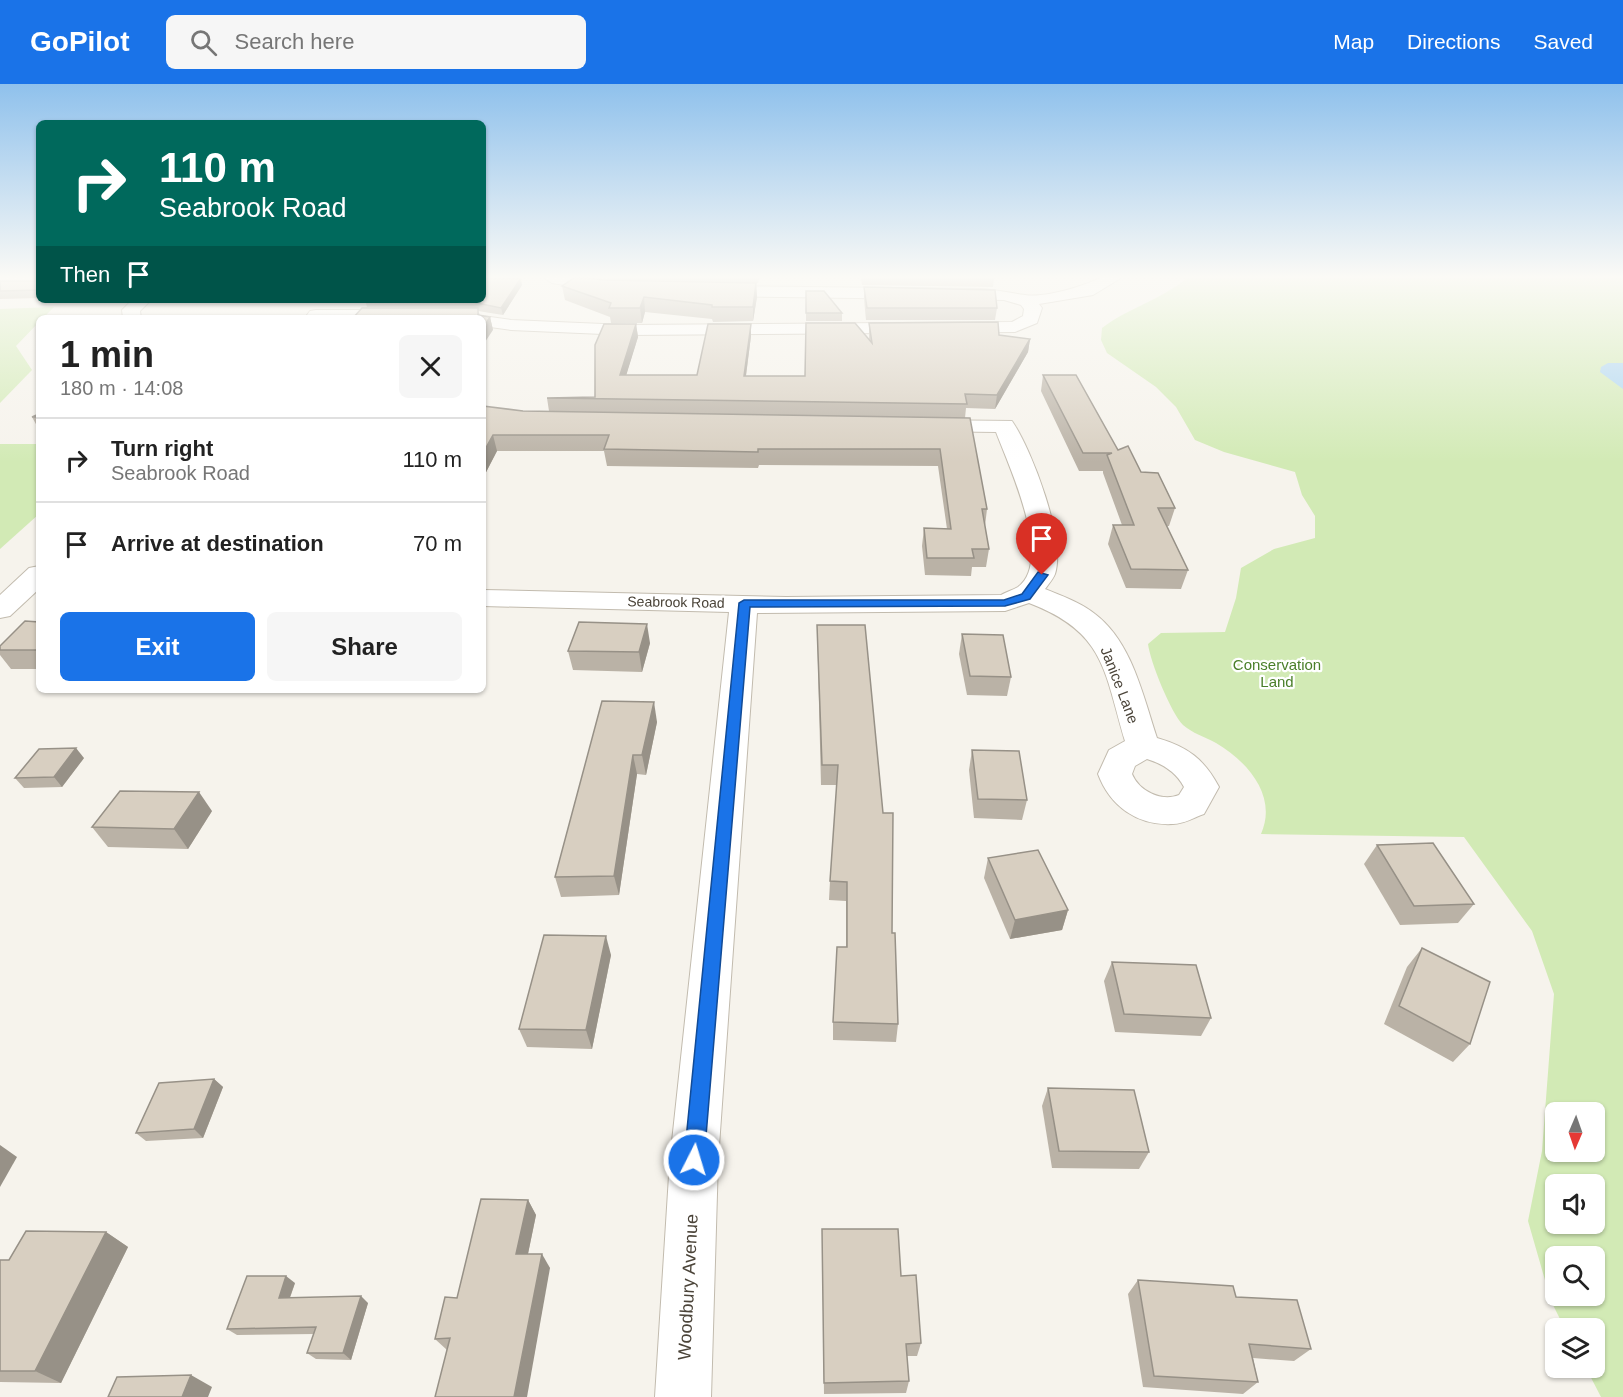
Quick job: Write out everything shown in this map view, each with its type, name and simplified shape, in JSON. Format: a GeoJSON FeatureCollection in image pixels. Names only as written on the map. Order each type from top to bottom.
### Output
{"type":"FeatureCollection","features":[{"type":"Feature","properties":{"kind":"street"},"geometry":{"type":"LineString","coordinates":[[901,426],[1004,426],[1045,540],[1046,563],[1042,575],[1029,593]]}},
{"type":"Feature","properties":{"kind":"street"},"geometry":{"type":"LineString","coordinates":[[18,599],[36,578]]}},
{"type":"Feature","properties":{"kind":"street","name":"Seabrook Road"},"geometry":{"type":"LineString","coordinates":[[486,598],[744,603],[1005,603],[1029,593]]}},
{"type":"Feature","properties":{"kind":"street","name":"Janice Lane"},"geometry":{"type":"LineString","coordinates":[[1029,593],[1073,612],[1097,630],[1113,658],[1143,746]]}},
{"type":"Feature","properties":{"kind":"street","name":"Woodbury Avenue"},"geometry":{"type":"LineString","coordinates":[[683,1397],[694,1160],[744,603]]}},
{"type":"Feature","properties":{"kind":"green space"},"geometry":{"type":"Polygon","coordinates":[[[0,339],[22,339],[16,346],[32,370],[0,403],[0,339]]]}},
{"type":"Feature","properties":{"kind":"green space","name":"Conservation Land"},"geometry":{"type":"Polygon","coordinates":[[[1101,339],[1623,339],[1623,1397],[1601,1397],[1591,1378],[1605,1378],[1605,1318],[1560,1318],[1554,1306],[1605,1306],[1605,1246],[1545,1246],[1545,1280],[1528,1221],[1542,1151],[1545,1112],[1545,1162],[1605,1162],[1605,1102],[1546,1102],[1554,994],[1532,931],[1464,837],[1261,834],[1266,806],[1256,781],[1238,759],[1228,751],[1190,730],[1178,719],[1162,686],[1148,644],[1161,633],[1225,632],[1236,598],[1241,568],[1274,549],[1315,538],[1315,516],[1302,495],[1295,472],[1224,452],[1195,440],[1176,407],[1156,387],[1107,353],[1101,339]]]}},
{"type":"Feature","properties":{"kind":"green space"},"geometry":{"type":"Polygon","coordinates":[[[0,444],[36,444],[36,517],[0,549],[0,444]]]}},
{"type":"Feature","properties":{"kind":"water"},"geometry":{"type":"Polygon","coordinates":[[[1608,363],[1623,363],[1623,389],[1600,372],[1601,367],[1608,363]]]}},
{"type":"Feature","properties":{"kind":"building"},"geometry":{"type":"Polygon","coordinates":[[[597,339],[631,339],[620,375],[697,375],[705,339],[749,339],[744,376],[805,376],[806,339],[869,339],[872,343],[871,339],[1030,339],[997,395],[965,394],[967,404],[547,398],[595,397],[595,345],[597,339]]]}},
{"type":"Feature","properties":{"kind":"building"},"geometry":{"type":"Polygon","coordinates":[[[1043,375],[1076,375],[1118,450],[1128,446],[1141,472],[1158,473],[1175,508],[1158,508],[1188,570],[1131,569],[1113,525],[1134,525],[1107,455],[1112,453],[1083,453],[1043,375]]]}},
{"type":"Feature","properties":{"kind":"building"},"geometry":{"type":"Polygon","coordinates":[[[486,406],[523,411],[970,418],[987,509],[982,509],[989,549],[972,549],[974,558],[927,558],[924,528],[951,529],[940,449],[758,449],[758,452],[604,449],[609,435],[493,435],[486,448],[486,406]]]}},
{"type":"Feature","properties":{"kind":"building"},"geometry":{"type":"Polygon","coordinates":[[[25,621],[36,622],[36,650],[0,650],[0,646],[25,621]]]}},
{"type":"Feature","properties":{"kind":"building"},"geometry":{"type":"Polygon","coordinates":[[[579,622],[647,624],[639,652],[568,651],[579,622]]]}},
{"type":"Feature","properties":{"kind":"building"},"geometry":{"type":"Polygon","coordinates":[[[817,625],[865,625],[883,813],[893,813],[892,933],[895,933],[898,1024],[833,1022],[837,947],[847,947],[847,882],[830,881],[838,765],[822,765],[817,625]]]}},
{"type":"Feature","properties":{"kind":"building"},"geometry":{"type":"Polygon","coordinates":[[[962,634],[1003,635],[1011,677],[970,676],[962,634]]]}},
{"type":"Feature","properties":{"kind":"building"},"geometry":{"type":"Polygon","coordinates":[[[602,701],[654,702],[642,755],[633,755],[614,876],[555,877],[602,701]]]}},
{"type":"Feature","properties":{"kind":"building"},"geometry":{"type":"Polygon","coordinates":[[[76,748],[54,777],[15,778],[39,749],[76,748]]]}},
{"type":"Feature","properties":{"kind":"building"},"geometry":{"type":"Polygon","coordinates":[[[972,750],[1019,751],[1027,800],[978,799],[972,750]]]}},
{"type":"Feature","properties":{"kind":"building"},"geometry":{"type":"Polygon","coordinates":[[[120,791],[199,792],[174,829],[92,827],[120,791]]]}},
{"type":"Feature","properties":{"kind":"building"},"geometry":{"type":"Polygon","coordinates":[[[1433,843],[1474,904],[1414,906],[1377,845],[1433,843]]]}},
{"type":"Feature","properties":{"kind":"building"},"geometry":{"type":"Polygon","coordinates":[[[1038,850],[1068,910],[1015,920],[988,858],[1038,850]]]}},
{"type":"Feature","properties":{"kind":"building"},"geometry":{"type":"Polygon","coordinates":[[[544,935],[606,936],[586,1030],[519,1029],[544,935]]]}},
{"type":"Feature","properties":{"kind":"building"},"geometry":{"type":"Polygon","coordinates":[[[1422,948],[1490,982],[1470,1044],[1399,1006],[1422,948]]]}},
{"type":"Feature","properties":{"kind":"building"},"geometry":{"type":"Polygon","coordinates":[[[1112,962],[1196,965],[1211,1018],[1124,1014],[1112,962]]]}},
{"type":"Feature","properties":{"kind":"building"},"geometry":{"type":"Polygon","coordinates":[[[214,1079],[194,1129],[136,1133],[159,1083],[214,1079]]]}},
{"type":"Feature","properties":{"kind":"building"},"geometry":{"type":"Polygon","coordinates":[[[1048,1088],[1134,1090],[1149,1152],[1059,1151],[1048,1088]]]}},
{"type":"Feature","properties":{"kind":"building"},"geometry":{"type":"Polygon","coordinates":[[[481,1199],[528,1200],[516,1254],[542,1254],[514,1397],[435,1397],[450,1338],[435,1339],[445,1297],[457,1298],[481,1199]]]}},
{"type":"Feature","properties":{"kind":"building"},"geometry":{"type":"Polygon","coordinates":[[[822,1229],[898,1229],[901,1276],[916,1275],[921,1343],[906,1344],[909,1381],[824,1383],[822,1229]]]}},
{"type":"Feature","properties":{"kind":"building"},"geometry":{"type":"Polygon","coordinates":[[[26,1231],[106,1232],[35,1371],[0,1371],[0,1260],[9,1260],[26,1231]]]}},
{"type":"Feature","properties":{"kind":"building"},"geometry":{"type":"Polygon","coordinates":[[[247,1276],[286,1276],[279,1298],[361,1296],[343,1353],[307,1353],[316,1327],[227,1329],[247,1276]]]}},
{"type":"Feature","properties":{"kind":"building"},"geometry":{"type":"Polygon","coordinates":[[[1138,1280],[1233,1286],[1236,1297],[1297,1300],[1311,1349],[1249,1344],[1258,1382],[1154,1376],[1138,1280]]]}},
{"type":"Feature","properties":{"kind":"building"},"geometry":{"type":"Polygon","coordinates":[[[191,1375],[182,1397],[108,1397],[117,1377],[191,1375]]]}},
{"type":"Feature","properties":{"kind":"route"},"geometry":{"type":"LineString","coordinates":[[694,1160],[744,603],[786,605],[1005,603],[1026,596],[1042,575]]}}]}
